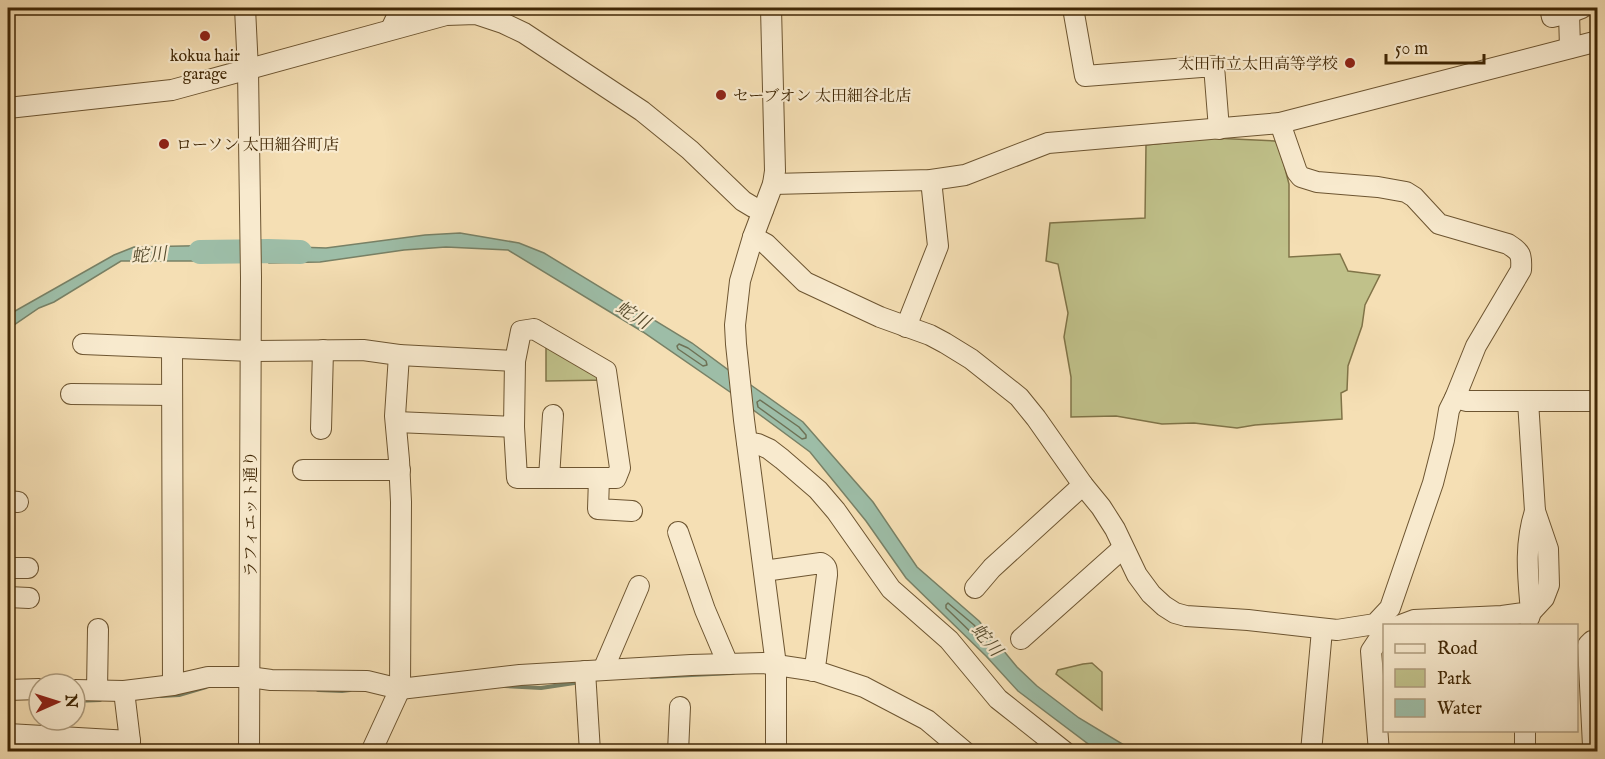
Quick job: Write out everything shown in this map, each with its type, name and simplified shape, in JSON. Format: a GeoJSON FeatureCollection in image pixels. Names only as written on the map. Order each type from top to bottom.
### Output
{"type":"FeatureCollection","features":[{"type":"Feature","properties":{"kind":"street"},"geometry":{"type":"LineString","coordinates":[[245,8],[248,70]]}},
{"type":"Feature","properties":{"kind":"street"},"geometry":{"type":"LineString","coordinates":[[391,29],[401,8]]}},
{"type":"Feature","properties":{"kind":"street"},"geometry":{"type":"LineString","coordinates":[[771,8],[775,156],[773,184],[753,237],[740,281],[735,334],[776,665],[776,752]]}},
{"type":"Feature","properties":{"kind":"street"},"geometry":{"type":"LineString","coordinates":[[1073,8],[1085,76],[1214,66],[1218,129]]}},
{"type":"Feature","properties":{"kind":"street"},"geometry":{"type":"LineString","coordinates":[[773,184],[931,180],[965,175],[1048,143],[1280,123],[1586,44],[1567,9]]}},
{"type":"Feature","properties":{"kind":"street"},"geometry":{"type":"LineString","coordinates":[[8,108],[172,90],[391,29],[446,15],[475,11],[524,33],[642,111],[690,150],[743,201],[763,210]]}},
{"type":"Feature","properties":{"kind":"street","name":"ラフィエット通り"},"geometry":{"type":"LineString","coordinates":[[248,70],[251,277],[249,752]]}},
{"type":"Feature","properties":{"kind":"street"},"geometry":{"type":"LineString","coordinates":[[753,237],[766,244],[805,282],[880,318],[930,335],[945,343],[978,364],[1018,397],[1101,507],[1115,529],[1137,575],[1151,594],[1175,613],[1322,630],[1375,624],[1390,608],[1433,483],[1449,410],[1476,346],[1521,270],[1522,258],[1518,250],[1508,244],[1439,224],[1414,197],[1406,192],[1378,187],[1317,182],[1301,177],[1280,123]]}},
{"type":"Feature","properties":{"kind":"street"},"geometry":{"type":"LineString","coordinates":[[906,327],[938,246],[931,180]]}},
{"type":"Feature","properties":{"kind":"street"},"geometry":{"type":"LineString","coordinates":[[534,329],[606,371],[620,468],[616,478],[517,478],[514,427],[515,360],[521,331],[534,329]]}},
{"type":"Feature","properties":{"kind":"street"},"geometry":{"type":"LineString","coordinates":[[83,344],[251,351],[363,350],[399,355],[515,360]]}},
{"type":"Feature","properties":{"kind":"street"},"geometry":{"type":"LineString","coordinates":[[172,348],[172,685]]}},
{"type":"Feature","properties":{"kind":"street"},"geometry":{"type":"LineString","coordinates":[[321,429],[323,350]]}},
{"type":"Feature","properties":{"kind":"street"},"geometry":{"type":"LineString","coordinates":[[371,752],[400,689],[401,502],[396,422],[399,355]]}},
{"type":"Feature","properties":{"kind":"street"},"geometry":{"type":"LineString","coordinates":[[72,394],[172,395]]}},
{"type":"Feature","properties":{"kind":"street"},"geometry":{"type":"LineString","coordinates":[[1455,398],[1467,401],[1598,401]]}},
{"type":"Feature","properties":{"kind":"street"},"geometry":{"type":"LineString","coordinates":[[1403,624],[1414,620],[1502,616],[1528,619],[1529,529],[1535,510],[1528,401]]}},
{"type":"Feature","properties":{"kind":"street"},"geometry":{"type":"LineString","coordinates":[[549,478],[553,415]]}},
{"type":"Feature","properties":{"kind":"street"},"geometry":{"type":"LineString","coordinates":[[396,422],[514,427]]}},
{"type":"Feature","properties":{"kind":"street"},"geometry":{"type":"LineString","coordinates":[[747,442],[768,449],[818,490],[891,589],[949,640],[998,699],[1065,752]]}},
{"type":"Feature","properties":{"kind":"street"},"geometry":{"type":"LineString","coordinates":[[303,470],[400,470]]}},
{"type":"Feature","properties":{"kind":"street"},"geometry":{"type":"LineString","coordinates":[[599,478],[598,509],[632,512]]}},
{"type":"Feature","properties":{"kind":"street"},"geometry":{"type":"LineString","coordinates":[[975,588],[992,568],[1083,485]]}},
{"type":"Feature","properties":{"kind":"street"},"geometry":{"type":"LineString","coordinates":[[678,532],[705,610],[728,664]]}},
{"type":"Feature","properties":{"kind":"street"},"geometry":{"type":"LineString","coordinates":[[1021,639],[1123,548]]}},
{"type":"Feature","properties":{"kind":"street"},"geometry":{"type":"LineString","coordinates":[[764,571],[821,563],[827,569],[813,671]]}},
{"type":"Feature","properties":{"kind":"street"},"geometry":{"type":"LineString","coordinates":[[8,568],[27,568]]}},
{"type":"Feature","properties":{"kind":"street"},"geometry":{"type":"LineString","coordinates":[[590,752],[594,670],[639,586]]}},
{"type":"Feature","properties":{"kind":"street"},"geometry":{"type":"LineString","coordinates":[[8,597],[29,598]]}},
{"type":"Feature","properties":{"kind":"street"},"geometry":{"type":"LineString","coordinates":[[97,690],[98,629]]}},
{"type":"Feature","properties":{"kind":"street"},"geometry":{"type":"LineString","coordinates":[[1311,752],[1322,630]]}},
{"type":"Feature","properties":{"kind":"street"},"geometry":{"type":"LineString","coordinates":[[1379,752],[1371,651],[1383,635]]}},
{"type":"Feature","properties":{"kind":"street"},"geometry":{"type":"LineString","coordinates":[[1595,752],[1583,669],[1588,645],[1592,641],[1598,641]]}},
{"type":"Feature","properties":{"kind":"street"},"geometry":{"type":"LineString","coordinates":[[87,690],[124,691],[208,678],[249,677],[271,680],[367,681],[400,689],[520,675],[763,663],[813,671],[864,687],[927,720],[965,752]]}},
{"type":"Feature","properties":{"kind":"street"},"geometry":{"type":"LineString","coordinates":[[8,690],[27,689]]}},
{"type":"Feature","properties":{"kind":"street"},"geometry":{"type":"LineString","coordinates":[[8,734],[128,746],[124,691]]}},
{"type":"Feature","properties":{"kind":"street"},"geometry":{"type":"LineString","coordinates":[[678,752],[680,707]]}},
{"type":"Feature","properties":{"kind":"street"},"geometry":{"type":"LineString","coordinates":[[1525,732],[1525,752]]}},
{"type":"Feature","properties":{"kind":"green space"},"geometry":{"type":"Polygon","coordinates":[[[1212,138],[1275,141],[1279,145],[1289,184],[1289,257],[1340,254],[1348,271],[1380,275],[1365,305],[1362,326],[1348,366],[1347,390],[1341,393],[1342,419],[1237,428],[1194,423],[1162,424],[1116,416],[1071,417],[1071,377],[1064,337],[1068,313],[1058,264],[1046,261],[1050,223],[1145,218],[1146,145],[1212,138]]]}},
{"type":"Feature","properties":{"kind":"green space"},"geometry":{"type":"Polygon","coordinates":[[[546,336],[607,380],[546,381],[546,336]]]}},
{"type":"Feature","properties":{"kind":"green space"},"geometry":{"type":"Polygon","coordinates":[[[1092,663],[1102,672],[1102,710],[1056,674],[1058,670],[1092,663]]]}},
{"type":"Feature","properties":{"kind":"water"},"geometry":{"type":"Polygon","coordinates":[[[460,233],[519,243],[544,253],[692,343],[731,372],[733,394],[643,332],[508,250],[446,247],[404,250],[320,262],[269,263],[269,246],[326,248],[425,235],[460,233]]]}},
{"type":"Feature","properties":{"kind":"water"},"geometry":{"type":"Polygon","coordinates":[[[232,245],[233,261],[121,261],[54,302],[39,308],[8,329],[8,315],[114,255],[134,247],[232,245]]]}},
{"type":"Feature","properties":{"kind":"water"},"geometry":{"type":"Polygon","coordinates":[[[748,383],[803,422],[873,502],[917,567],[979,621],[1017,667],[1037,686],[1079,718],[1134,751],[1095,749],[1018,691],[986,656],[906,578],[866,521],[810,452],[752,409],[748,383]]]}},
{"type":"Feature","properties":{"kind":"waterway","name":"蛇川"},"geometry":{"type":"LineString","coordinates":[[200,252],[300,252]]}},
{"type":"Feature","properties":{"kind":"waterway"},"geometry":{"type":"LineString","coordinates":[[651,677],[733,673]]}},
{"type":"Feature","properties":{"kind":"waterway"},"geometry":{"type":"LineString","coordinates":[[505,686],[541,688],[581,682]]}},
{"type":"Feature","properties":{"kind":"waterway"},"geometry":{"type":"LineString","coordinates":[[161,696],[179,695],[206,687]]}},
{"type":"Feature","properties":{"kind":"waterway"},"geometry":{"type":"LineString","coordinates":[[318,690],[350,690]]}},
{"type":"Feature","properties":{"kind":"waterway"},"geometry":{"type":"LineString","coordinates":[[87,701],[100,700]]}},
{"type":"Feature","properties":{"kind":"place","name":"kokua hair garage"},"geometry":{"type":"Point","coordinates":[205,36]}},
{"type":"Feature","properties":{"kind":"place","name":"太田市立太田高等学校"},"geometry":{"type":"Point","coordinates":[1350,63]}},
{"type":"Feature","properties":{"kind":"place","name":"セーブオン 太田細谷北店"},"geometry":{"type":"Point","coordinates":[721,95]}},
{"type":"Feature","properties":{"kind":"place","name":"ローソン 太田細谷町店"},"geometry":{"type":"Point","coordinates":[164,144]}}]}
